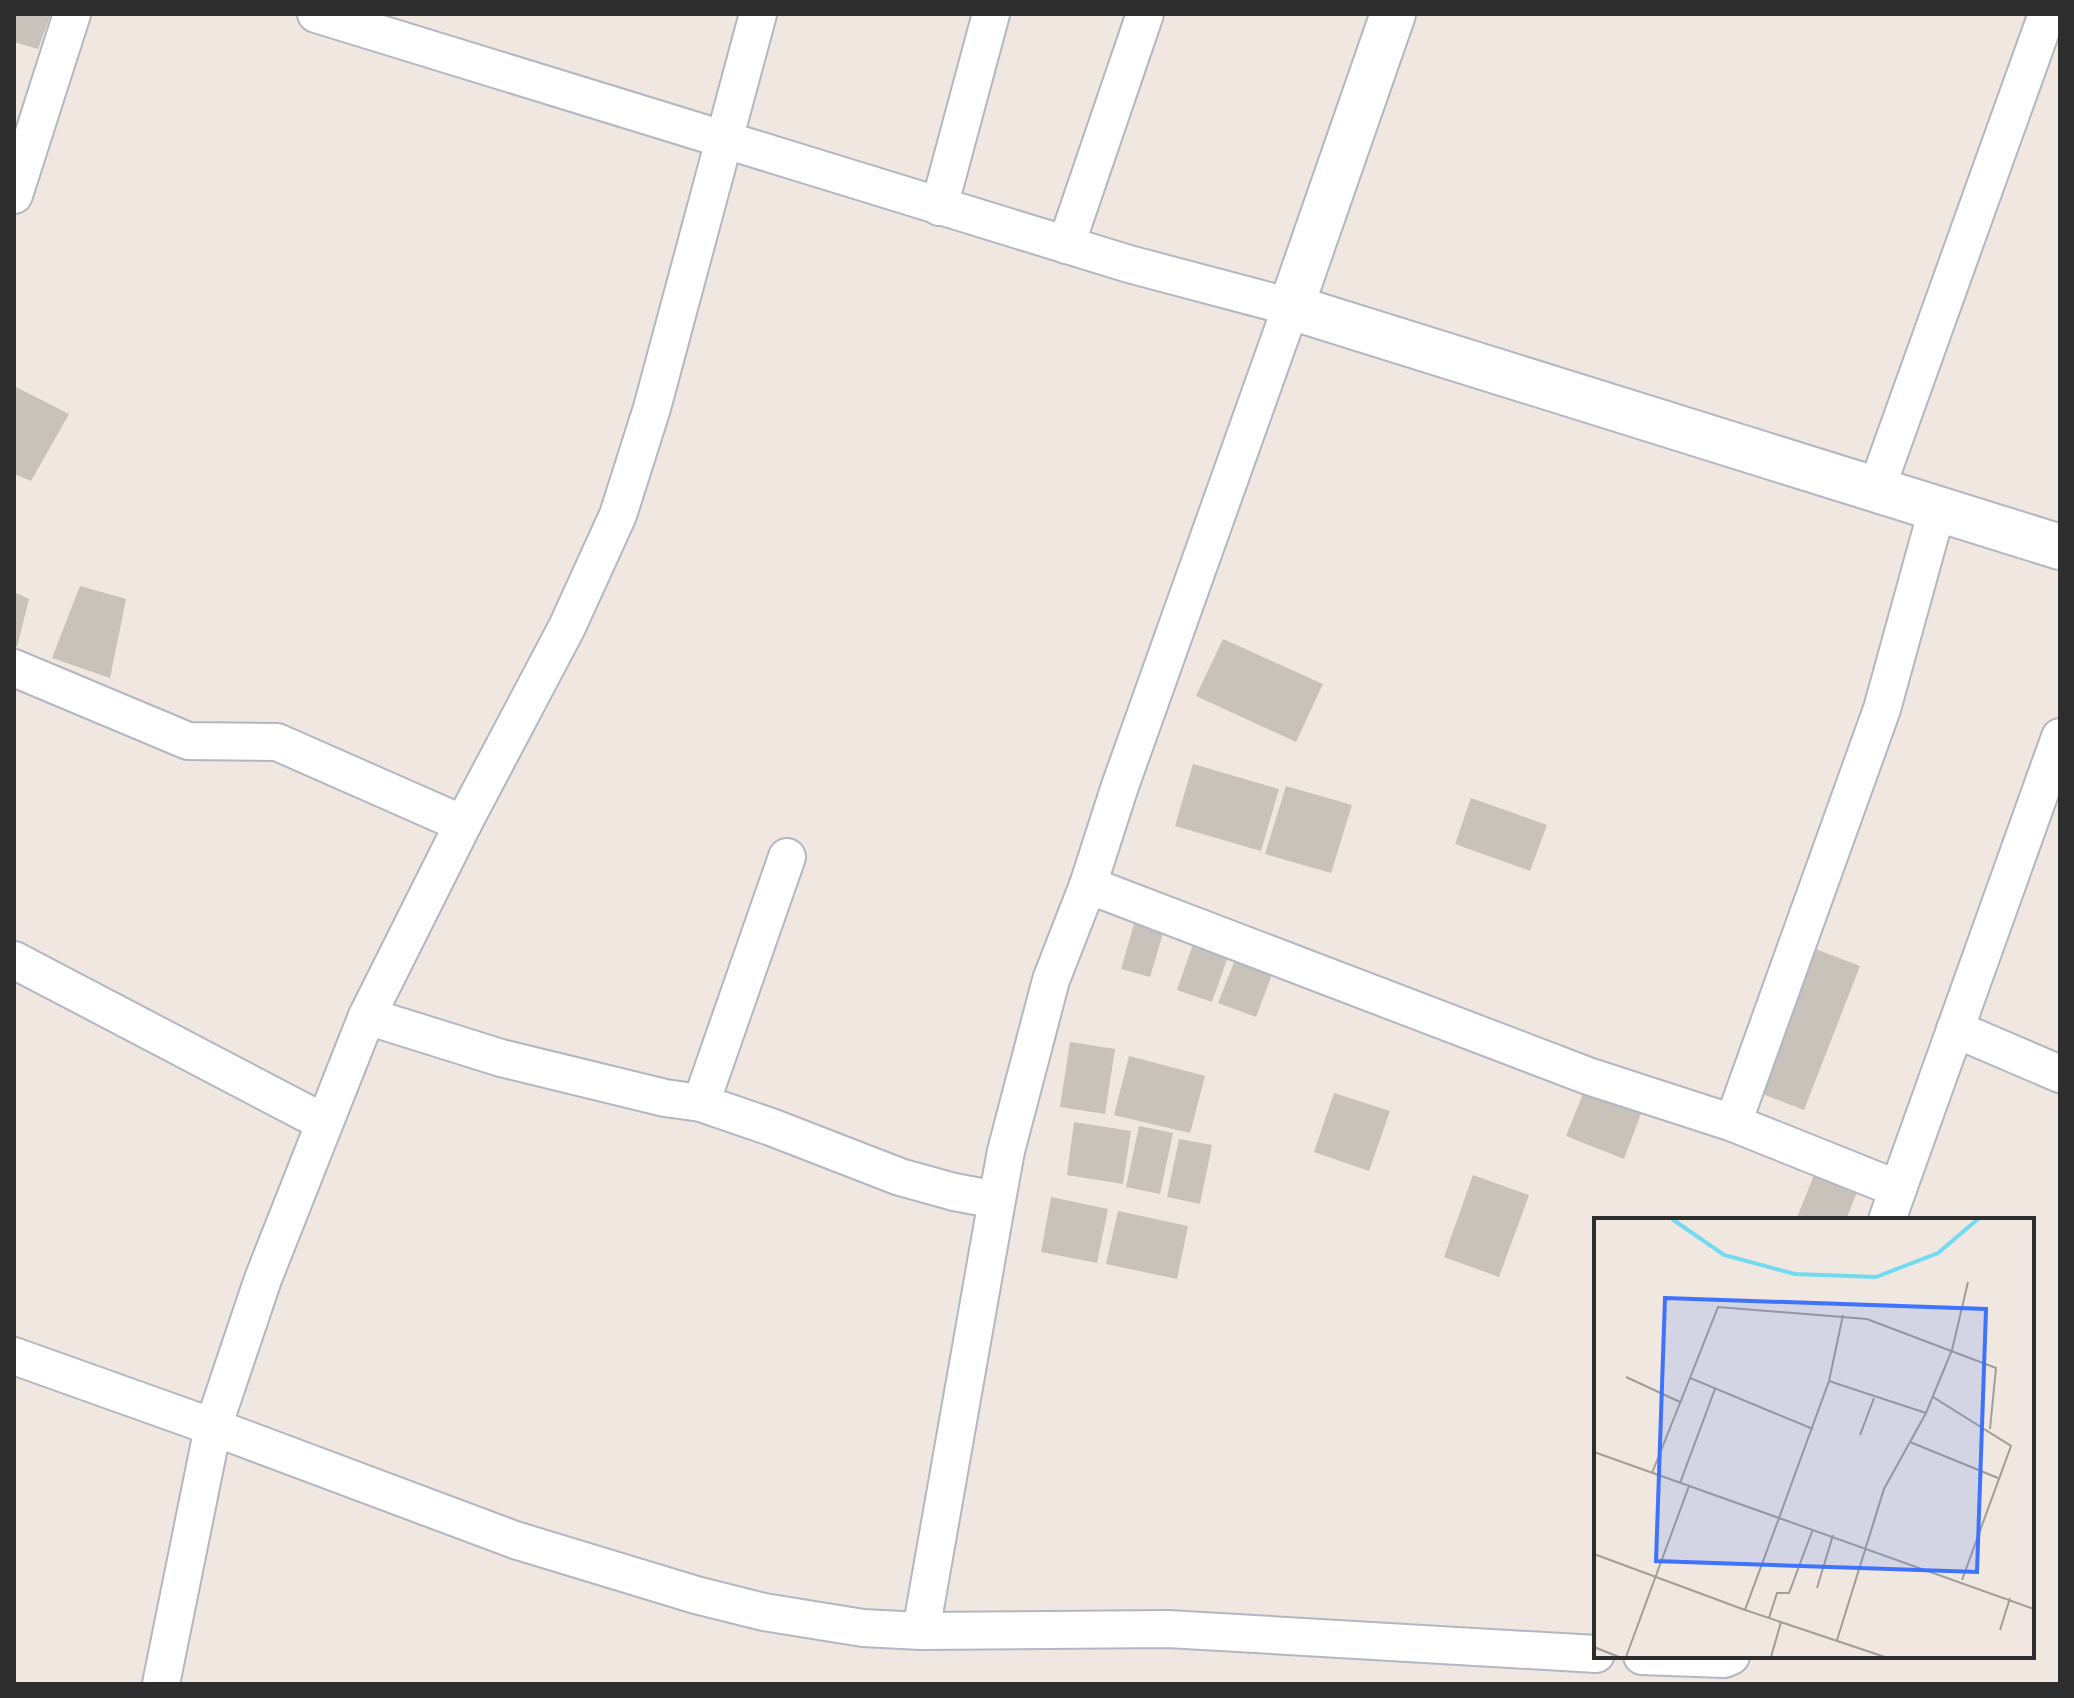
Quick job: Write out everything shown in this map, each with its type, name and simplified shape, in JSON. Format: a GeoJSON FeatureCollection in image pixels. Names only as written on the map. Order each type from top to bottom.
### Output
{"type":"FeatureCollection","features":[{"type":"Feature","properties":{"kind":"street"},"geometry":{"type":"LineString","coordinates":[[14,195],[72,14]]}},
{"type":"Feature","properties":{"kind":"street"},"geometry":{"type":"LineString","coordinates":[[316,14],[939,207],[1291,307],[2060,547]]}},
{"type":"Feature","properties":{"kind":"street"},"geometry":{"type":"LineString","coordinates":[[161,1684],[213,1427],[263,1279],[367,1016],[463,824],[567,627],[618,515],[652,408],[758,14]]}},
{"type":"Feature","properties":{"kind":"street"},"geometry":{"type":"LineString","coordinates":[[939,207],[991,14]]}},
{"type":"Feature","properties":{"kind":"street"},"geometry":{"type":"LineString","coordinates":[[1066,245],[1145,14]]}},
{"type":"Feature","properties":{"kind":"street"},"geometry":{"type":"LineString","coordinates":[[921,1631],[1006,1151],[1051,980],[1088,885],[1120,786],[1393,14]]}},
{"type":"Feature","properties":{"kind":"street"},"geometry":{"type":"LineString","coordinates":[[1876,490],[2047,14]]}},
{"type":"Feature","properties":{"kind":"street"},"geometry":{"type":"LineString","coordinates":[[1733,1123],[1882,709],[1937,510]]}},
{"type":"Feature","properties":{"kind":"street"},"geometry":{"type":"LineString","coordinates":[[14,668],[184,740],[277,742],[463,824]]}},
{"type":"Feature","properties":{"kind":"street"},"geometry":{"type":"LineString","coordinates":[[1088,885],[1588,1076],[1733,1123],[1893,1205],[2060,737]]}},
{"type":"Feature","properties":{"kind":"street"},"geometry":{"type":"LineString","coordinates":[[701,1103],[787,857]]}},
{"type":"Feature","properties":{"kind":"street"},"geometry":{"type":"LineString","coordinates":[[14,960],[323,1122]]}},
{"type":"Feature","properties":{"kind":"street"},"geometry":{"type":"LineString","coordinates":[[367,1016],[501,1058],[665,1098],[701,1103],[900,1177],[997,1200]]}},
{"type":"Feature","properties":{"kind":"street"},"geometry":{"type":"LineString","coordinates":[[1955,1029],[2060,1074]]}},
{"type":"Feature","properties":{"kind":"street"},"geometry":{"type":"LineString","coordinates":[[14,1356],[515,1540],[696,1595],[764,1612],[863,1628],[921,1631],[1168,1629],[1594,1654]]}},
{"type":"Feature","properties":{"kind":"street"},"geometry":{"type":"LineString","coordinates":[[1697,1658],[1726,1658]]}},
{"type":"Feature","properties":{"kind":"building"},"geometry":{"type":"Polygon","coordinates":[[[14,14],[51,14],[38,49],[14,42],[14,14]]]}},
{"type":"Feature","properties":{"kind":"building"},"geometry":{"type":"Polygon","coordinates":[[[14,386],[69,414],[31,481],[14,474],[14,386]]]}},
{"type":"Feature","properties":{"kind":"building"},"geometry":{"type":"Polygon","coordinates":[[[80,586],[126,599],[110,678],[52,658],[80,586]]]}},
{"type":"Feature","properties":{"kind":"building"},"geometry":{"type":"Polygon","coordinates":[[[14,592],[29,599],[17,647],[14,646],[14,592]]]}},
{"type":"Feature","properties":{"kind":"building"},"geometry":{"type":"Polygon","coordinates":[[[1223,639],[1323,684],[1296,742],[1196,696],[1223,639]]]}},
{"type":"Feature","properties":{"kind":"building"},"geometry":{"type":"Polygon","coordinates":[[[1193,764],[1279,789],[1261,851],[1175,826],[1193,764]]]}},
{"type":"Feature","properties":{"kind":"building"},"geometry":{"type":"Polygon","coordinates":[[[1286,786],[1352,805],[1331,873],[1265,854],[1286,786]]]}},
{"type":"Feature","properties":{"kind":"building"},"geometry":{"type":"Polygon","coordinates":[[[1471,798],[1547,825],[1530,871],[1455,844],[1471,798]]]}},
{"type":"Feature","properties":{"kind":"building"},"geometry":{"type":"Polygon","coordinates":[[[1137,913],[1167,920],[1150,977],[1121,969],[1137,913]]]}},
{"type":"Feature","properties":{"kind":"building"},"geometry":{"type":"Polygon","coordinates":[[[1197,933],[1232,945],[1212,1002],[1177,990],[1197,933]]]}},
{"type":"Feature","properties":{"kind":"building"},"geometry":{"type":"Polygon","coordinates":[[[1805,945],[1860,966],[1804,1110],[1749,1089],[1805,945]]]}},
{"type":"Feature","properties":{"kind":"building"},"geometry":{"type":"Polygon","coordinates":[[[1239,950],[1276,964],[1256,1017],[1218,1003],[1239,950]]]}},
{"type":"Feature","properties":{"kind":"building"},"geometry":{"type":"Polygon","coordinates":[[[1070,1042],[1115,1049],[1105,1114],[1060,1107],[1070,1042]]]}},
{"type":"Feature","properties":{"kind":"building"},"geometry":{"type":"Polygon","coordinates":[[[1129,1056],[1205,1076],[1190,1133],[1114,1115],[1129,1056]]]}},
{"type":"Feature","properties":{"kind":"building"},"geometry":{"type":"Polygon","coordinates":[[[1585,1089],[1642,1111],[1624,1159],[1566,1136],[1585,1089]]]}},
{"type":"Feature","properties":{"kind":"building"},"geometry":{"type":"Polygon","coordinates":[[[1334,1093],[1390,1111],[1369,1171],[1314,1152],[1334,1093]]]}},
{"type":"Feature","properties":{"kind":"building"},"geometry":{"type":"Polygon","coordinates":[[[1074,1122],[1131,1131],[1123,1184],[1067,1175],[1074,1122]]]}},
{"type":"Feature","properties":{"kind":"building"},"geometry":{"type":"Polygon","coordinates":[[[1139,1126],[1173,1133],[1160,1194],[1126,1187],[1139,1126]]]}},
{"type":"Feature","properties":{"kind":"building"},"geometry":{"type":"Polygon","coordinates":[[[1179,1139],[1212,1145],[1200,1204],[1167,1197],[1179,1139]]]}},
{"type":"Feature","properties":{"kind":"building"},"geometry":{"type":"Polygon","coordinates":[[[1473,1175],[1529,1195],[1499,1277],[1444,1257],[1473,1175]]]}},
{"type":"Feature","properties":{"kind":"building"},"geometry":{"type":"Polygon","coordinates":[[[1814,1175],[1857,1192],[1847,1218],[1797,1218],[1814,1175]]]}},
{"type":"Feature","properties":{"kind":"building"},"geometry":{"type":"Polygon","coordinates":[[[1051,1197],[1108,1209],[1097,1263],[1041,1252],[1051,1197]]]}},
{"type":"Feature","properties":{"kind":"building"},"geometry":{"type":"Polygon","coordinates":[[[1118,1211],[1188,1226],[1177,1279],[1106,1264],[1118,1211]]]}}]}
